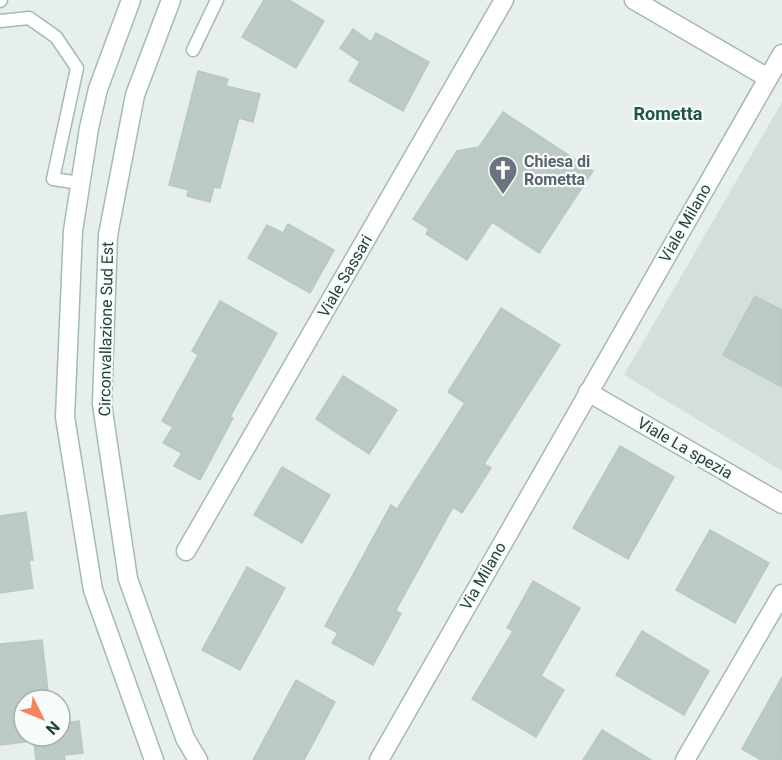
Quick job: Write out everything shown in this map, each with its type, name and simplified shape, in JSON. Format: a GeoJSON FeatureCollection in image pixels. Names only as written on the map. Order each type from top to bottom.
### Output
{"type":"FeatureCollection","features":[{"type":"Feature","properties":{"kind":"street"},"geometry":{"type":"LineString","coordinates":[[131,0],[98,89],[80,183],[73,231],[65,417],[93,590],[154,760]]}},
{"type":"Feature","properties":{"kind":"street","name":"Circonvallazione Sud Est"},"geometry":{"type":"LineString","coordinates":[[171,0],[135,95],[108,235],[102,404],[128,579],[185,738],[198,760]]}},
{"type":"Feature","properties":{"kind":"street","name":"Viale Sassari"},"geometry":{"type":"LineString","coordinates":[[186,552],[504,0]]}},
{"type":"Feature","properties":{"kind":"street"},"geometry":{"type":"LineString","coordinates":[[634,0],[768,78]]}},
{"type":"Feature","properties":{"kind":"street","name":"Viale Milano"},"geometry":{"type":"LineString","coordinates":[[588,392],[782,54]]}},
{"type":"Feature","properties":{"kind":"street","name":"Viale La spezia"},"geometry":{"type":"LineString","coordinates":[[588,392],[782,504]]}},
{"type":"Feature","properties":{"kind":"street","name":"Via Milano"},"geometry":{"type":"LineString","coordinates":[[378,760],[588,392]]}},
{"type":"Feature","properties":{"kind":"street"},"geometry":{"type":"LineString","coordinates":[[685,760],[782,594]]}},
{"type":"Feature","properties":{"kind":"lane"},"geometry":{"type":"LineString","coordinates":[[193,50],[218,0]]}},
{"type":"Feature","properties":{"kind":"lane"},"geometry":{"type":"LineString","coordinates":[[0,21],[29,18],[56,38],[76,68],[52,179],[80,183]]}},
{"type":"Feature","properties":{"kind":"shaded area"},"geometry":{"type":"Polygon","coordinates":[[[782,102],[782,471],[624,375],[782,102]]]}},
{"type":"Feature","properties":{"kind":"building"},"geometry":{"type":"Polygon","coordinates":[[[264,0],[289,0],[324,21],[296,68],[242,37],[264,0]]]}},
{"type":"Feature","properties":{"kind":"building"},"geometry":{"type":"Polygon","coordinates":[[[353,29],[371,42],[376,33],[429,62],[403,111],[349,81],[360,62],[340,48],[353,29]]]}},
{"type":"Feature","properties":{"kind":"building"},"geometry":{"type":"Polygon","coordinates":[[[198,71],[228,79],[226,86],[260,94],[253,122],[239,118],[220,188],[214,187],[210,202],[187,196],[189,190],[169,185],[198,71]]]}},
{"type":"Feature","properties":{"kind":"building","name":"Chiesa di Rometta"},"geometry":{"type":"Polygon","coordinates":[[[503,112],[593,171],[539,253],[492,222],[467,260],[426,234],[429,229],[413,219],[457,151],[479,147],[503,112]]]}},
{"type":"Feature","properties":{"kind":"building"},"geometry":{"type":"Polygon","coordinates":[[[288,224],[334,250],[310,293],[248,258],[267,225],[283,233],[288,224]]]}},
{"type":"Feature","properties":{"kind":"building"},"geometry":{"type":"Polygon","coordinates":[[[755,296],[782,310],[782,387],[723,355],[755,296]]]}},
{"type":"Feature","properties":{"kind":"building"},"geometry":{"type":"Polygon","coordinates":[[[220,301],[277,333],[230,417],[233,418],[200,480],[174,466],[182,453],[163,443],[173,427],[162,421],[198,355],[192,351],[220,301]]]}},
{"type":"Feature","properties":{"kind":"building"},"geometry":{"type":"Polygon","coordinates":[[[501,308],[560,345],[484,464],[491,468],[462,513],[453,507],[396,610],[401,614],[373,665],[332,643],[338,633],[325,626],[391,505],[397,509],[465,403],[448,392],[501,308]]]}},
{"type":"Feature","properties":{"kind":"building"},"geometry":{"type":"Polygon","coordinates":[[[343,376],[397,410],[369,454],[316,419],[343,376]]]}},
{"type":"Feature","properties":{"kind":"building"},"geometry":{"type":"Polygon","coordinates":[[[620,446],[674,477],[628,559],[573,528],[620,446]]]}},
{"type":"Feature","properties":{"kind":"building"},"geometry":{"type":"Polygon","coordinates":[[[282,467],[330,495],[302,543],[254,515],[282,467]]]}},
{"type":"Feature","properties":{"kind":"building"},"geometry":{"type":"Polygon","coordinates":[[[26,512],[33,560],[29,560],[33,588],[0,593],[0,516],[26,512]]]}},
{"type":"Feature","properties":{"kind":"building"},"geometry":{"type":"Polygon","coordinates":[[[710,530],[769,563],[735,623],[676,590],[710,530]]]}},
{"type":"Feature","properties":{"kind":"building"},"geometry":{"type":"Polygon","coordinates":[[[247,567],[285,588],[240,670],[202,650],[247,567]]]}},
{"type":"Feature","properties":{"kind":"building"},"geometry":{"type":"Polygon","coordinates":[[[533,581],[580,608],[541,676],[564,690],[536,737],[472,699],[513,631],[507,628],[533,581]]]}},
{"type":"Feature","properties":{"kind":"building"},"geometry":{"type":"Polygon","coordinates":[[[642,631],[709,671],[684,715],[616,675],[642,631]]]}},
{"type":"Feature","properties":{"kind":"building"},"geometry":{"type":"Polygon","coordinates":[[[42,640],[48,688],[12,688],[12,744],[0,745],[0,644],[42,640]]]}},
{"type":"Feature","properties":{"kind":"building"},"geometry":{"type":"Polygon","coordinates":[[[782,677],[782,760],[761,760],[742,749],[782,677]]]}},
{"type":"Feature","properties":{"kind":"building"},"geometry":{"type":"Polygon","coordinates":[[[296,680],[335,702],[304,760],[253,760],[296,680]]]}},
{"type":"Feature","properties":{"kind":"building"},"geometry":{"type":"Polygon","coordinates":[[[79,721],[83,753],[64,755],[65,760],[36,760],[35,748],[72,748],[72,722],[79,721]]]}},
{"type":"Feature","properties":{"kind":"building"},"geometry":{"type":"Polygon","coordinates":[[[602,730],[651,760],[583,760],[602,730]]]}},
{"type":"Feature","properties":{"kind":"place","name":"Chiesa di Rometta"},"geometry":{"type":"Point","coordinates":[503,196]}},
{"type":"Feature","properties":{"kind":"district","name":"Rometta"},"geometry":{"type":"Point","coordinates":[668,113]}}]}
